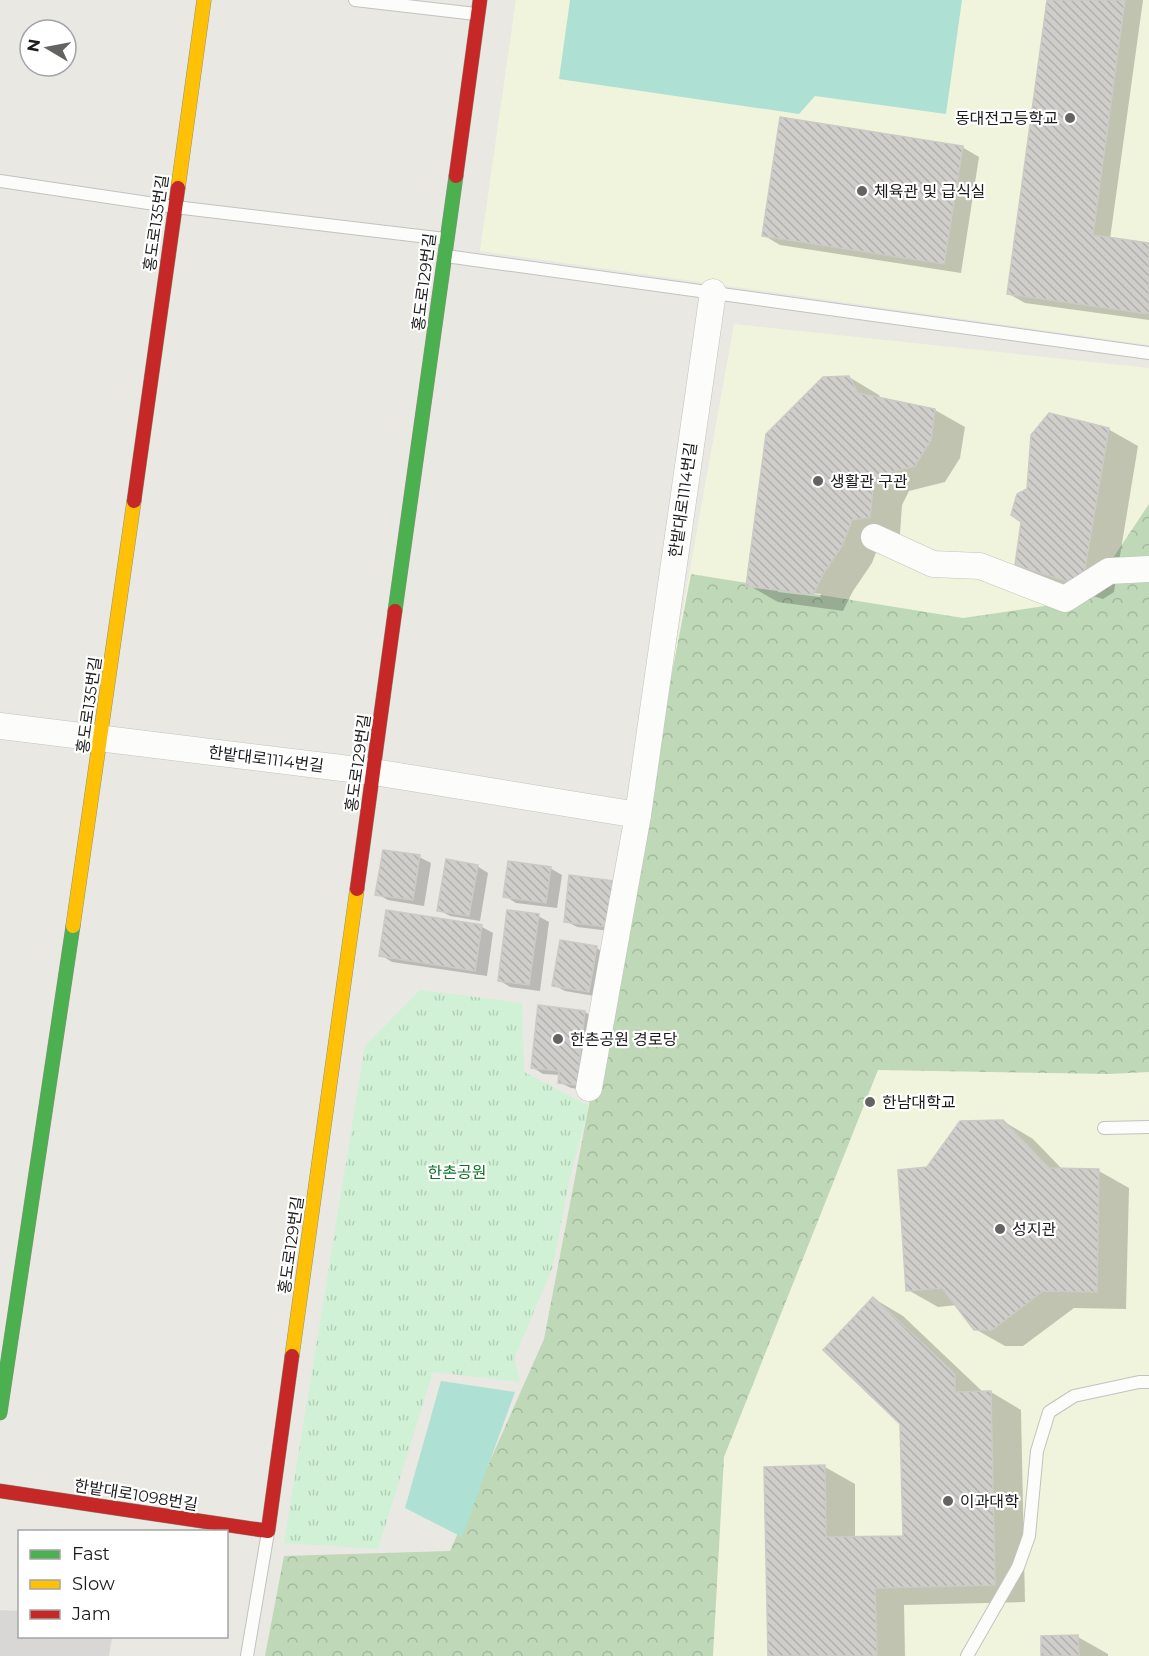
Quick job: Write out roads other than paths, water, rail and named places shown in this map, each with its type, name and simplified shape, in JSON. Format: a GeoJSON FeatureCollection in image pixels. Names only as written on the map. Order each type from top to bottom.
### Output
{"type":"FeatureCollection","features":[{"type":"Feature","properties":{"kind":"street","name":"홍도로135번길"},"geometry":{"type":"LineString","coordinates":[[0,1413],[101,740],[204,0]]}},
{"type":"Feature","properties":{"kind":"street","name":"홍도로129번길"},"geometry":{"type":"LineString","coordinates":[[268,1531],[480,0]]}},
{"type":"Feature","properties":{"kind":"street","name":"한밭대로1114번길"},"geometry":{"type":"LineString","coordinates":[[589,1088],[638,815],[713,292]]}},
{"type":"Feature","properties":{"kind":"street"},"geometry":{"type":"LineString","coordinates":[[874,537],[933,564],[980,566],[1065,598],[1109,571],[1149,569]]}},
{"type":"Feature","properties":{"kind":"street","name":"한밭대로1114번길"},"geometry":{"type":"LineString","coordinates":[[0,726],[374,772],[638,815]]}},
{"type":"Feature","properties":{"kind":"street","name":"한밭대로1098번길"},"geometry":{"type":"LineString","coordinates":[[0,1491],[268,1531]]}},
{"type":"Feature","properties":{"kind":"lane"},"geometry":{"type":"LineString","coordinates":[[355,0],[478,14]]}},
{"type":"Feature","properties":{"kind":"lane"},"geometry":{"type":"LineString","coordinates":[[0,181],[175,207],[446,239]]}},
{"type":"Feature","properties":{"kind":"lane"},"geometry":{"type":"LineString","coordinates":[[445,255],[1149,353]]}},
{"type":"Feature","properties":{"kind":"lane"},"geometry":{"type":"LineString","coordinates":[[1104,1128],[1149,1127]]}},
{"type":"Feature","properties":{"kind":"lane"},"geometry":{"type":"LineString","coordinates":[[967,1656],[1018,1567],[1029,1536],[1037,1451],[1050,1412],[1074,1396],[1139,1382],[1149,1382]]}},
{"type":"Feature","properties":{"kind":"lane"},"geometry":{"type":"LineString","coordinates":[[247,1656],[268,1531]]}},
{"type":"Feature","properties":{"kind":"place","name":"동대전고등학교"},"geometry":{"type":"Point","coordinates":[1070,118]}},
{"type":"Feature","properties":{"kind":"place","name":"체육관 및 급식실"},"geometry":{"type":"Point","coordinates":[862,191]}},
{"type":"Feature","properties":{"kind":"place","name":"생활관 구관"},"geometry":{"type":"Point","coordinates":[818,481]}},
{"type":"Feature","properties":{"kind":"place","name":"한촌공원 경로당"},"geometry":{"type":"Point","coordinates":[558,1039]}},
{"type":"Feature","properties":{"kind":"place","name":"한남대학교"},"geometry":{"type":"Point","coordinates":[870,1102]}},
{"type":"Feature","properties":{"kind":"place","name":"성지관"},"geometry":{"type":"Point","coordinates":[1000,1229]}},
{"type":"Feature","properties":{"kind":"place","name":"이과대학"},"geometry":{"type":"Point","coordinates":[948,1501]}},
{"type":"Feature","properties":{"kind":"park label","name":"한촌공원"},"geometry":{"type":"Point","coordinates":[457,1172]}}]}
